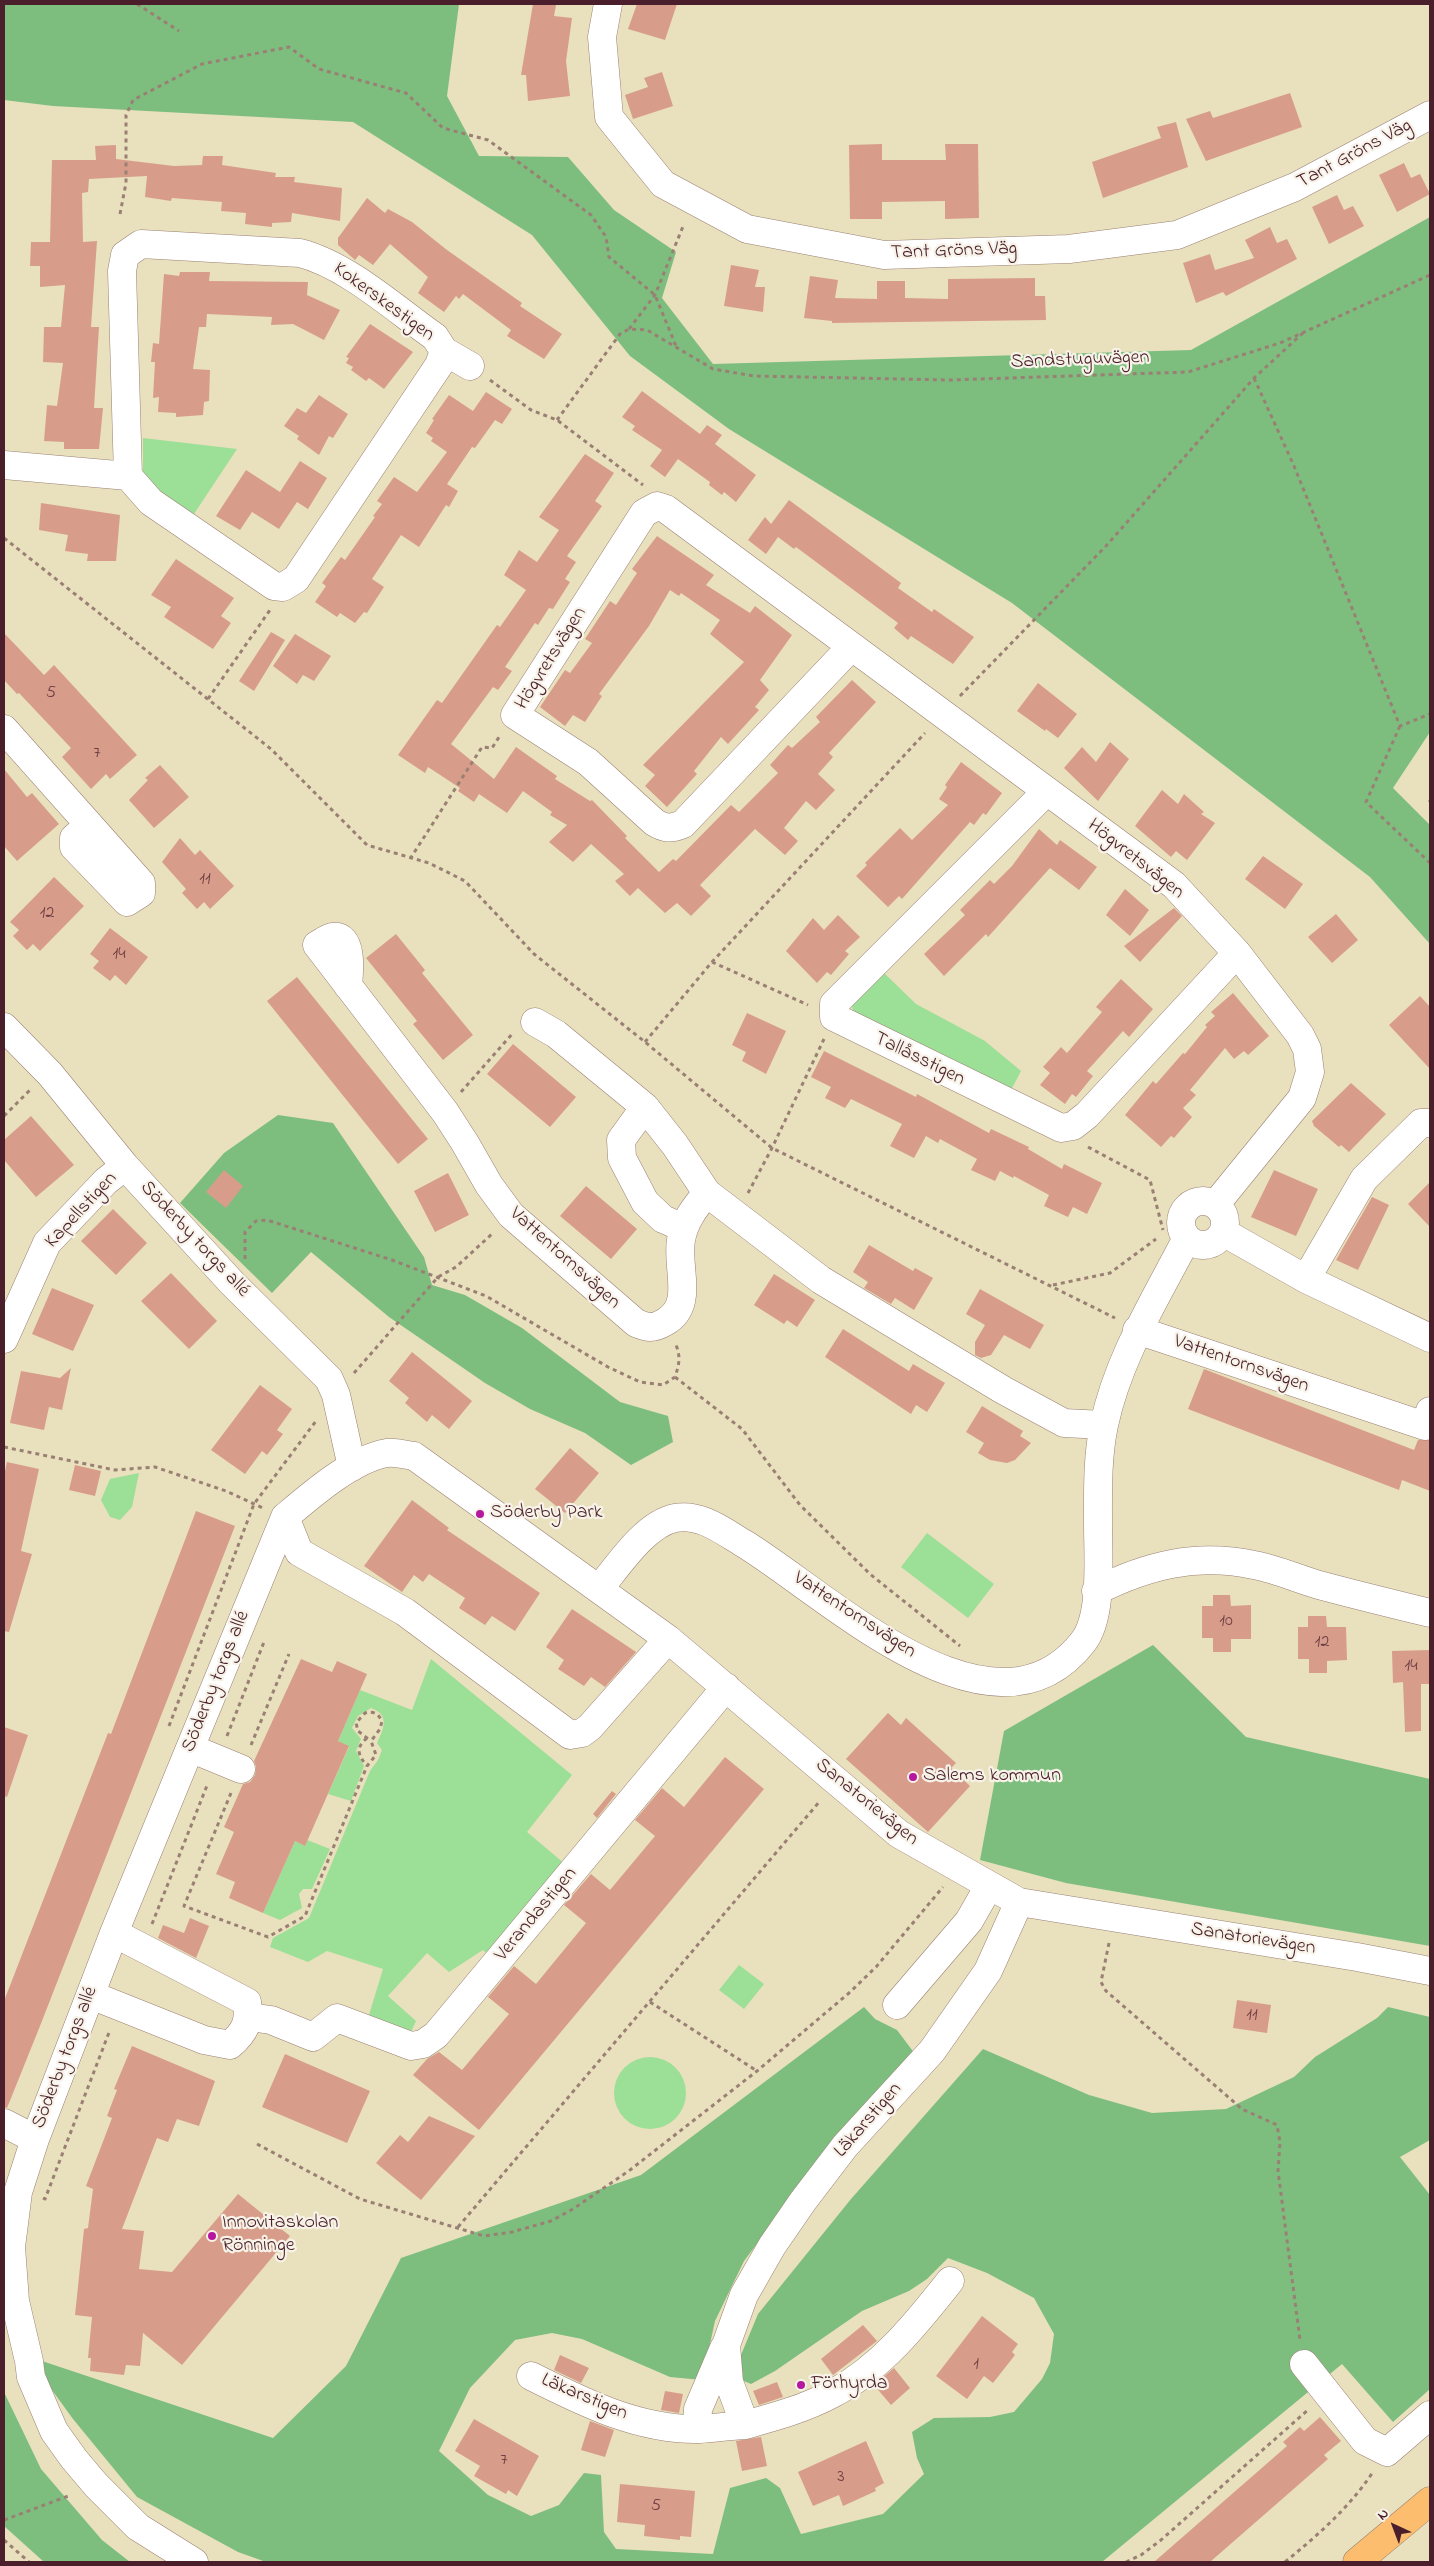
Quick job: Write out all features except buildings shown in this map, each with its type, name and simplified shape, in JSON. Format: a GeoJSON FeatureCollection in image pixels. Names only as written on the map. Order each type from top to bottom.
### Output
{"type":"FeatureCollection","features":[{"type":"Feature","properties":{"kind":"main road"},"geometry":{"type":"LineString","coordinates":[[1357,2562],[1430,2501]]}},
{"type":"Feature","properties":{"kind":"street","name":"Tant Gröns Väg"},"geometry":{"type":"LineString","coordinates":[[608,4],[602,37],[608,117],[663,184],[748,229],[884,255],[1079,247],[1178,235],[1295,187],[1430,115]]}},
{"type":"Feature","properties":{"kind":"street","name":"Kokerskestigen"},"geometry":{"type":"LineString","coordinates":[[128,476],[122,271],[125,255],[141,244],[300,253],[320,258],[338,268],[435,337],[444,351],[439,365],[296,579],[283,587]]}},
{"type":"Feature","properties":{"kind":"street"},"geometry":{"type":"LineString","coordinates":[[444,351],[470,366]]}},
{"type":"Feature","properties":{"kind":"street"},"geometry":{"type":"LineString","coordinates":[[4,465],[128,476],[151,502],[274,586],[283,587]]}},
{"type":"Feature","properties":{"kind":"street","name":"Högvretsvägen"},"geometry":{"type":"LineString","coordinates":[[851,646],[683,824],[673,828],[663,828],[654,822],[588,762],[515,715],[644,513],[657,506],[666,509],[1174,885],[1237,953],[1300,1035],[1307,1049],[1310,1072],[1302,1098],[1215,1205]]}},
{"type":"Feature","properties":{"kind":"street"},"geometry":{"type":"LineString","coordinates":[[4,729],[89,825]]}},
{"type":"Feature","properties":{"kind":"street"},"geometry":{"type":"LineString","coordinates":[[834,1017],[834,1004],[1046,792]]}},
{"type":"Feature","properties":{"kind":"street"},"geometry":{"type":"LineString","coordinates":[[1061,1128],[1073,1126],[1087,1115],[1237,953]]}},
{"type":"Feature","properties":{"kind":"street","name":"Vattentornsvägen"},"geometry":{"type":"LineString","coordinates":[[348,986],[445,1112],[489,1185],[511,1215],[636,1323],[650,1328],[663,1324]]}},
{"type":"Feature","properties":{"kind":"street","name":"Tallåsstigen"},"geometry":{"type":"LineString","coordinates":[[834,1017],[1061,1128]]}},
{"type":"Feature","properties":{"kind":"street"},"geometry":{"type":"LineString","coordinates":[[535,1022],[556,1034],[645,1107],[675,1145],[707,1193],[821,1280],[1003,1390],[1064,1423],[1104,1425]]}},
{"type":"Feature","properties":{"kind":"street","name":"Söderby torgs allé"},"geometry":{"type":"LineString","coordinates":[[4,1027],[50,1074],[126,1166],[232,1283],[328,1379],[336,1394],[352,1467]]}},
{"type":"Feature","properties":{"kind":"street"},"geometry":{"type":"LineString","coordinates":[[645,1107],[621,1140],[622,1158],[645,1202],[663,1219],[684,1228]]}},
{"type":"Feature","properties":{"kind":"street"},"geometry":{"type":"LineString","coordinates":[[1306,1279],[1364,1179],[1421,1123],[1430,1123]]}},
{"type":"Feature","properties":{"kind":"street","name":"Kapellstigen"},"geometry":{"type":"LineString","coordinates":[[4,1339],[47,1243],[106,1181],[126,1166]]}},
{"type":"Feature","properties":{"kind":"street"},"geometry":{"type":"LineString","coordinates":[[663,1324],[674,1317],[680,1307],[683,1295],[680,1241],[692,1211],[707,1193]]}},
{"type":"Feature","properties":{"kind":"street"},"geometry":{"type":"LineString","coordinates":[[1207,1201],[1215,1205],[1223,1216],[1225,1223],[1223,1232],[1218,1239],[1210,1244],[1202,1245],[1187,1238],[1181,1230],[1180,1223],[1188,1207],[1197,1202],[1207,1201]]}},
{"type":"Feature","properties":{"kind":"street"},"geometry":{"type":"LineString","coordinates":[[1223,1232],[1306,1279],[1430,1338]]}},
{"type":"Feature","properties":{"kind":"street"},"geometry":{"type":"LineString","coordinates":[[1138,1330],[1187,1238]]}},
{"type":"Feature","properties":{"kind":"street","name":"Vattentornsvägen"},"geometry":{"type":"LineString","coordinates":[[599,1589],[648,1532],[660,1523],[676,1517],[691,1518],[711,1523],[756,1550],[867,1629],[930,1666],[999,1683],[1020,1682],[1060,1666],[1084,1642],[1097,1613],[1099,1460],[1104,1425],[1138,1330],[1425,1426],[1430,1411]]}},
{"type":"Feature","properties":{"kind":"street","name":"Sanatorievägen"},"geometry":{"type":"LineString","coordinates":[[352,1467],[387,1453],[414,1456],[668,1639],[898,1834],[1019,1902],[1430,1971]]}},
{"type":"Feature","properties":{"kind":"street"},"geometry":{"type":"LineString","coordinates":[[352,1467],[318,1490],[284,1518],[299,1552],[405,1612],[570,1734],[582,1733],[590,1727],[668,1639]]}},
{"type":"Feature","properties":{"kind":"street","name":"Söderby torgs allé"},"geometry":{"type":"LineString","coordinates":[[194,2562],[138,2528],[74,2460],[54,2431],[31,2377],[15,2301],[11,2247],[18,2192],[34,2139],[114,1933],[284,1518]]}},
{"type":"Feature","properties":{"kind":"street"},"geometry":{"type":"LineString","coordinates":[[1096,1591],[1149,1569],[1173,1563],[1196,1559],[1226,1560],[1256,1565],[1319,1585],[1430,1613]]}},
{"type":"Feature","properties":{"kind":"street","name":"Verandastigen"},"geometry":{"type":"LineString","coordinates":[[249,2017],[271,2020],[312,2037],[337,2018],[411,2046],[423,2044],[436,2036],[726,1687]]}},
{"type":"Feature","properties":{"kind":"street"},"geometry":{"type":"LineString","coordinates":[[190,1748],[229,1764]]}},
{"type":"Feature","properties":{"kind":"street"},"geometry":{"type":"LineString","coordinates":[[898,2005],[969,1921],[989,1886]]}},
{"type":"Feature","properties":{"kind":"street","name":"Läkarstigen"},"geometry":{"type":"LineString","coordinates":[[697,2429],[698,2409],[726,2345],[744,2295],[772,2246],[845,2146],[932,2050],[988,1971],[1019,1902]]}},
{"type":"Feature","properties":{"kind":"street"},"geometry":{"type":"LineString","coordinates":[[91,1995],[204,2040],[230,2045],[243,2033],[249,2017],[247,2002],[114,1933]]}},
{"type":"Feature","properties":{"kind":"street"},"geometry":{"type":"LineString","coordinates":[[4,2122],[34,2139]]}},
{"type":"Feature","properties":{"kind":"street","name":"Läkarstigen"},"geometry":{"type":"LineString","coordinates":[[531,2376],[589,2405],[637,2421],[697,2429],[745,2425],[790,2413],[831,2395],[854,2381],[882,2358],[912,2329],[950,2281]]}},
{"type":"Feature","properties":{"kind":"street","name":"Läkarstigen"},"geometry":{"type":"LineString","coordinates":[[726,2345],[729,2382],[745,2425]]}},
{"type":"Feature","properties":{"kind":"street"},"geometry":{"type":"LineString","coordinates":[[1304,2364],[1365,2441],[1387,2452],[1430,2415]]}},
{"type":"Feature","properties":{"kind":"path"},"geometry":{"type":"LineString","coordinates":[[137,4],[179,31]]}},
{"type":"Feature","properties":{"kind":"path"},"geometry":{"type":"LineString","coordinates":[[120,214],[126,183],[126,115],[133,100],[202,64],[289,47],[319,69],[406,93],[443,128],[488,140],[591,215],[606,237],[609,257],[656,295],[676,347]]}},
{"type":"Feature","properties":{"kind":"path"},"geometry":{"type":"LineString","coordinates":[[557,420],[620,334],[629,329],[656,295],[693,200]]}},
{"type":"Feature","properties":{"kind":"path","name":"Sandstuguvägen"},"geometry":{"type":"LineString","coordinates":[[676,347],[713,369],[754,376],[950,380],[1188,372],[1280,343],[1430,275]]}},
{"type":"Feature","properties":{"kind":"path"},"geometry":{"type":"LineString","coordinates":[[629,329],[648,330],[676,347]]}},
{"type":"Feature","properties":{"kind":"path"},"geometry":{"type":"LineString","coordinates":[[645,1042],[712,962],[943,714],[1106,546],[1254,378],[1304,332]]}},
{"type":"Feature","properties":{"kind":"path"},"geometry":{"type":"LineString","coordinates":[[470,366],[531,410],[557,420],[651,491],[657,506]]}},
{"type":"Feature","properties":{"kind":"path"},"geometry":{"type":"LineString","coordinates":[[1254,378],[1294,466],[1400,726]]}},
{"type":"Feature","properties":{"kind":"path"},"geometry":{"type":"LineString","coordinates":[[4,538],[270,749],[367,844],[410,859],[429,863],[465,881],[534,954],[645,1042],[772,1148],[1052,1285],[1138,1330]]}},
{"type":"Feature","properties":{"kind":"path"},"geometry":{"type":"LineString","coordinates":[[208,699],[273,606],[283,587]]}},
{"type":"Feature","properties":{"kind":"path"},"geometry":{"type":"LineString","coordinates":[[1430,714],[1400,726],[1366,802],[1430,863]]}},
{"type":"Feature","properties":{"kind":"path"},"geometry":{"type":"LineString","coordinates":[[410,859],[482,747],[492,748],[515,715]]}},
{"type":"Feature","properties":{"kind":"path"},"geometry":{"type":"LineString","coordinates":[[712,962],[834,1017],[772,1148],[736,1215]]}},
{"type":"Feature","properties":{"kind":"path"},"geometry":{"type":"LineString","coordinates":[[445,1112],[508,1037],[535,1022]]}},
{"type":"Feature","properties":{"kind":"path"},"geometry":{"type":"LineString","coordinates":[[4,1116],[50,1074]]}},
{"type":"Feature","properties":{"kind":"path"},"geometry":{"type":"LineString","coordinates":[[1052,1285],[1110,1273],[1154,1241],[1163,1229],[1150,1180],[1073,1139],[1061,1128]]}},
{"type":"Feature","properties":{"kind":"path"},"geometry":{"type":"LineString","coordinates":[[336,1394],[438,1277],[456,1267],[511,1215]]}},
{"type":"Feature","properties":{"kind":"path"},"geometry":{"type":"LineString","coordinates":[[232,1283],[245,1264],[245,1232],[250,1224],[262,1219],[392,1260],[486,1296],[608,1367],[640,1382],[664,1385],[675,1378],[679,1364],[679,1353],[672,1335],[663,1324]]}},
{"type":"Feature","properties":{"kind":"path"},"geometry":{"type":"LineString","coordinates":[[675,1378],[716,1411],[733,1420],[800,1505],[870,1574],[965,1649]]}},
{"type":"Feature","properties":{"kind":"path"},"geometry":{"type":"LineString","coordinates":[[4,1447],[115,1470],[155,1467],[226,1491],[284,1518]]}},
{"type":"Feature","properties":{"kind":"path"},"geometry":{"type":"LineString","coordinates":[[267,1633],[229,1764],[184,1906],[268,1937],[305,1916],[368,1766],[376,1754],[372,1741],[358,1730],[356,1723],[365,1713],[372,1712],[380,1716],[382,1721],[380,1729],[372,1741]]}},
{"type":"Feature","properties":{"kind":"path"},"geometry":{"type":"LineString","coordinates":[[142,1947],[229,1764],[288,1654]]}},
{"type":"Feature","properties":{"kind":"path"},"geometry":{"type":"LineString","coordinates":[[367,1738],[360,1744],[358,1750],[359,1755],[368,1766]]}},
{"type":"Feature","properties":{"kind":"path"},"geometry":{"type":"LineString","coordinates":[[458,2227],[837,1781]]}},
{"type":"Feature","properties":{"kind":"path"},"geometry":{"type":"LineString","coordinates":[[257,2144],[360,2199],[484,2236],[499,2235],[551,2221],[573,2210],[630,2170],[757,2071],[876,1967],[958,1869]]}},
{"type":"Feature","properties":{"kind":"path"},"geometry":{"type":"LineString","coordinates":[[1114,1918],[1101,1982],[1106,1991],[1242,2109],[1277,2125],[1280,2142],[1278,2171],[1304,2364]]}},
{"type":"Feature","properties":{"kind":"path"},"geometry":{"type":"LineString","coordinates":[[650,2002],[757,2071]]}},
{"type":"Feature","properties":{"kind":"path"},"geometry":{"type":"LineString","coordinates":[[18,2192],[45,2199],[119,2006]]}},
{"type":"Feature","properties":{"kind":"path"},"geometry":{"type":"LineString","coordinates":[[1126,2562],[1142,2555],[1161,2540],[1326,2394]]}},
{"type":"Feature","properties":{"kind":"path"},"geometry":{"type":"LineString","coordinates":[[1285,2562],[1319,2534],[1358,2494],[1387,2452]]}},
{"type":"Feature","properties":{"kind":"path"},"geometry":{"type":"LineString","coordinates":[[4,2520],[96,2485]]}},
{"type":"Feature","properties":{"kind":"path"},"geometry":{"type":"LineString","coordinates":[[4,2540],[29,2562]]}},
{"type":"Feature","properties":{"kind":"green space"},"geometry":{"type":"Polygon","coordinates":[[[4,4],[459,4],[447,96],[479,156],[568,157],[614,210],[676,252],[662,298],[713,364],[1191,350],[1430,217],[1430,732],[1393,788],[1430,825],[1430,944],[1370,877],[1012,603],[729,429],[630,356],[532,235],[353,122],[53,106],[4,100],[4,4]]]}},
{"type":"Feature","properties":{"kind":"green space"},"geometry":{"type":"Polygon","coordinates":[[[143,438],[237,449],[190,520],[143,477],[143,438]]]}},
{"type":"Feature","properties":{"kind":"green space"},"geometry":{"type":"Polygon","coordinates":[[[883,972],[916,1004],[985,1041],[1021,1071],[1009,1094],[855,1020],[851,1001],[883,972]]]}},
{"type":"Feature","properties":{"kind":"green space"},"geometry":{"type":"Polygon","coordinates":[[[278,1115],[333,1123],[424,1257],[432,1285],[465,1295],[522,1328],[620,1402],[668,1416],[673,1442],[631,1465],[585,1433],[530,1409],[485,1383],[389,1317],[311,1252],[272,1293],[180,1203],[224,1153],[278,1115]]]}},
{"type":"Feature","properties":{"kind":"green space"},"geometry":{"type":"Polygon","coordinates":[[[139,1473],[132,1507],[120,1520],[110,1517],[101,1500],[110,1479],[139,1473]]]}},
{"type":"Feature","properties":{"kind":"green space"},"geometry":{"type":"Polygon","coordinates":[[[927,1533],[994,1584],[968,1618],[901,1567],[927,1533]]]}},
{"type":"Feature","properties":{"kind":"green space"},"geometry":{"type":"Polygon","coordinates":[[[1153,1645],[1246,1737],[1430,1779],[1430,1946],[1066,1883],[980,1860],[1004,1731],[1153,1645]]]}},
{"type":"Feature","properties":{"kind":"green space"},"geometry":{"type":"Polygon","coordinates":[[[431,1659],[572,1775],[527,1832],[572,1870],[497,1963],[483,1950],[449,1972],[427,1953],[388,1996],[416,2021],[400,2056],[365,2028],[383,1969],[327,1951],[308,1962],[270,1947],[273,1938],[309,1918],[370,1771],[382,1750],[377,1743],[382,1732],[383,1718],[381,1714],[371,1708],[358,1716],[352,1728],[361,1739],[356,1751],[364,1766],[351,1801],[328,1794],[349,1747],[338,1741],[360,1690],[412,1710],[431,1659]]]}},
{"type":"Feature","properties":{"kind":"green space"},"geometry":{"type":"Polygon","coordinates":[[[307,1840],[330,1849],[312,1889],[303,1889],[299,1894],[302,1908],[280,1920],[263,1913],[295,1841],[305,1846],[307,1840]]]}},
{"type":"Feature","properties":{"kind":"green space"},"geometry":{"type":"Polygon","coordinates":[[[739,1965],[764,1984],[744,2009],[719,1990],[739,1965]]]}},
{"type":"Feature","properties":{"kind":"green space"},"geometry":{"type":"Polygon","coordinates":[[[864,2007],[875,2019],[897,2030],[915,2054],[905,2068],[850,2120],[744,2261],[715,2321],[702,2380],[670,2377],[582,2339],[552,2333],[515,2340],[470,2388],[439,2451],[488,2495],[531,2516],[559,2505],[584,2473],[601,2475],[604,2532],[616,2549],[713,2554],[730,2488],[766,2478],[780,2488],[801,2534],[883,2514],[924,2474],[917,2458],[912,2432],[934,2418],[990,2417],[1014,2412],[1042,2379],[1050,2363],[1054,2334],[1034,2298],[987,2273],[948,2258],[927,2279],[909,2291],[862,2311],[775,2371],[751,2384],[739,2379],[736,2367],[758,2314],[851,2199],[983,2049],[1089,2095],[1152,2113],[1226,2109],[1294,2077],[1315,2057],[1377,2018],[1388,2007],[1430,2017],[1430,2140],[1400,2157],[1430,2195],[1430,2389],[1393,2422],[1342,2364],[1102,2562],[266,2562],[238,2552],[137,2497],[73,2419],[44,2379],[36,2359],[273,2438],[346,2366],[401,2258],[641,2175],[864,2007]]]}},
{"type":"Feature","properties":{"kind":"green space"},"geometry":{"type":"Polygon","coordinates":[[[650,2057],[670,2063],[680,2073],[686,2093],[680,2113],[670,2123],[650,2129],[630,2123],[620,2113],[614,2093],[620,2073],[630,2063],[650,2057]]]}},
{"type":"Feature","properties":{"kind":"green space"},"geometry":{"type":"Polygon","coordinates":[[[4,2392],[41,2469],[102,2540],[130,2562],[44,2562],[4,2526],[4,2392]]]}},
{"type":"Feature","properties":{"kind":"place","name":"Söderby Park"},"geometry":{"type":"Point","coordinates":[480,1514]}},
{"type":"Feature","properties":{"kind":"place","name":"Salems kommun"},"geometry":{"type":"Point","coordinates":[913,1777]}},
{"type":"Feature","properties":{"kind":"place","name":"Innovitaskolan Rönninge"},"geometry":{"type":"Point","coordinates":[212,2236]}},
{"type":"Feature","properties":{"kind":"place","name":"Förhyrda"},"geometry":{"type":"Point","coordinates":[801,2385]}}]}
